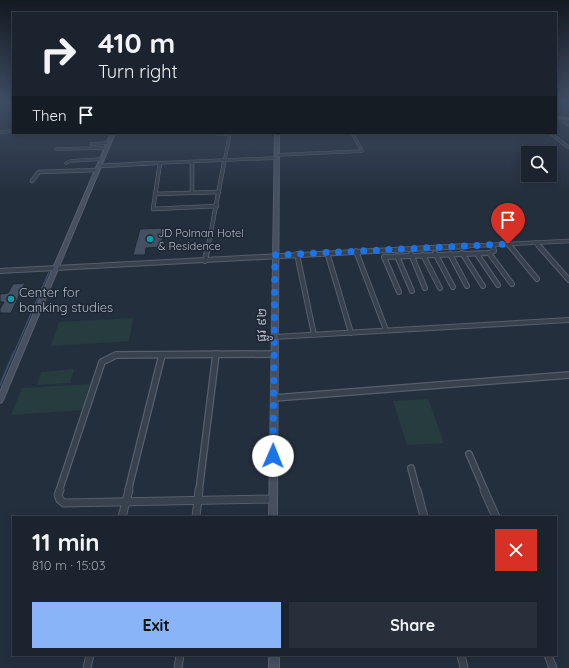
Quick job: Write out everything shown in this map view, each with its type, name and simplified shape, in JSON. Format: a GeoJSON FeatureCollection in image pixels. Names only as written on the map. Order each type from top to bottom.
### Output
{"type":"FeatureCollection","features":[{"type":"Feature","properties":{"kind":"main road"},"geometry":{"type":"LineString","coordinates":[[0,400],[113,134]]}},
{"type":"Feature","properties":{"kind":"main road","name":"ផ្លូវ ៩២"},"geometry":{"type":"LineString","coordinates":[[273,516],[277,134]]}},
{"type":"Feature","properties":{"kind":"main road"},"geometry":{"type":"LineString","coordinates":[[274,656],[274,668]]}},
{"type":"Feature","properties":{"kind":"street"},"geometry":{"type":"LineString","coordinates":[[0,132],[11,131]]}},
{"type":"Feature","properties":{"kind":"street"},"geometry":{"type":"LineString","coordinates":[[205,260],[217,206],[230,134],[217,134]]}},
{"type":"Feature","properties":{"kind":"street"},"geometry":{"type":"LineString","coordinates":[[32,181],[38,172],[160,163],[362,152],[353,134]]}},
{"type":"Feature","properties":{"kind":"street"},"geometry":{"type":"LineString","coordinates":[[551,134],[568,146]]}},
{"type":"Feature","properties":{"kind":"street"},"geometry":{"type":"LineString","coordinates":[[91,144],[107,146]]}},
{"type":"Feature","properties":{"kind":"street"},"geometry":{"type":"LineString","coordinates":[[56,149],[107,146]]}},
{"type":"Feature","properties":{"kind":"street"},"geometry":{"type":"LineString","coordinates":[[66,164],[70,161],[102,158]]}},
{"type":"Feature","properties":{"kind":"street"},"geometry":{"type":"LineString","coordinates":[[192,162],[192,192]]}},
{"type":"Feature","properties":{"kind":"street"},"geometry":{"type":"LineString","coordinates":[[160,163],[153,208],[217,206]]}},
{"type":"Feature","properties":{"kind":"street"},"geometry":{"type":"LineString","coordinates":[[155,194],[219,192]]}},
{"type":"Feature","properties":{"kind":"street"},"geometry":{"type":"LineString","coordinates":[[0,271],[328,252],[569,241]]}},
{"type":"Feature","properties":{"kind":"street"},"geometry":{"type":"LineString","coordinates":[[536,243],[569,280]]}},
{"type":"Feature","properties":{"kind":"street"},"geometry":{"type":"LineString","coordinates":[[508,244],[537,279]]}},
{"type":"Feature","properties":{"kind":"street"},"geometry":{"type":"LineString","coordinates":[[384,257],[489,253],[494,251],[493,245]]}},
{"type":"Feature","properties":{"kind":"street"},"geometry":{"type":"LineString","coordinates":[[432,248],[452,287]]}},
{"type":"Feature","properties":{"kind":"street"},"geometry":{"type":"LineString","coordinates":[[407,249],[412,256],[425,288]]}},
{"type":"Feature","properties":{"kind":"street"},"geometry":{"type":"LineString","coordinates":[[382,250],[399,292]]}},
{"type":"Feature","properties":{"kind":"street"},"geometry":{"type":"LineString","coordinates":[[356,251],[386,330]]}},
{"type":"Feature","properties":{"kind":"street"},"geometry":{"type":"LineString","coordinates":[[328,252],[351,332]]}},
{"type":"Feature","properties":{"kind":"street"},"geometry":{"type":"LineString","coordinates":[[462,253],[483,286]]}},
{"type":"Feature","properties":{"kind":"street"},"geometry":{"type":"LineString","coordinates":[[489,253],[512,284]]}},
{"type":"Feature","properties":{"kind":"street"},"geometry":{"type":"LineString","coordinates":[[297,254],[314,335]]}},
{"type":"Feature","properties":{"kind":"street"},"geometry":{"type":"LineString","coordinates":[[450,254],[468,286]]}},
{"type":"Feature","properties":{"kind":"street"},"geometry":{"type":"LineString","coordinates":[[477,254],[498,285]]}},
{"type":"Feature","properties":{"kind":"street"},"geometry":{"type":"LineString","coordinates":[[423,255],[440,288]]}},
{"type":"Feature","properties":{"kind":"street"},"geometry":{"type":"LineString","coordinates":[[397,256],[412,291]]}},
{"type":"Feature","properties":{"kind":"street"},"geometry":{"type":"LineString","coordinates":[[274,337],[569,320]]}},
{"type":"Feature","properties":{"kind":"street"},"geometry":{"type":"LineString","coordinates":[[273,499],[64,503],[60,500],[58,495],[102,362],[116,354],[274,354]]}},
{"type":"Feature","properties":{"kind":"street"},"geometry":{"type":"LineString","coordinates":[[196,516],[216,354]]}},
{"type":"Feature","properties":{"kind":"street"},"geometry":{"type":"LineString","coordinates":[[122,516],[162,355]]}},
{"type":"Feature","properties":{"kind":"street"},"geometry":{"type":"LineString","coordinates":[[274,398],[569,375]]}},
{"type":"Feature","properties":{"kind":"street"},"geometry":{"type":"LineString","coordinates":[[469,454],[496,516]]}},
{"type":"Feature","properties":{"kind":"street"},"geometry":{"type":"LineString","coordinates":[[411,468],[424,516]]}},
{"type":"Feature","properties":{"kind":"street"},"geometry":{"type":"LineString","coordinates":[[87,668],[90,656]]}},
{"type":"Feature","properties":{"kind":"street"},"geometry":{"type":"LineString","coordinates":[[178,668],[180,656]]}},
{"type":"Feature","properties":{"kind":"street"},"geometry":{"type":"LineString","coordinates":[[461,656],[464,668]]}},
{"type":"Feature","properties":{"kind":"street"},"geometry":{"type":"LineString","coordinates":[[548,656],[553,668]]}},
{"type":"Feature","properties":{"kind":"green space"},"geometry":{"type":"Polygon","coordinates":[[[133,318],[129,341],[51,346],[59,322],[133,318]]]}},
{"type":"Feature","properties":{"kind":"green space"},"geometry":{"type":"Polygon","coordinates":[[[74,369],[70,383],[37,385],[41,372],[74,369]]]}},
{"type":"Feature","properties":{"kind":"green space"},"geometry":{"type":"Polygon","coordinates":[[[90,384],[82,410],[11,415],[22,388],[90,384]]]}},
{"type":"Feature","properties":{"kind":"green space"},"geometry":{"type":"Polygon","coordinates":[[[428,399],[444,443],[407,445],[393,401],[428,399]]]}},
{"type":"Feature","properties":{"kind":"building","name":"JD Polman Hotel & Residence"},"geometry":{"type":"Polygon","coordinates":[[[165,228],[161,247],[146,248],[145,255],[133,255],[140,229],[165,228]]]}},
{"type":"Feature","properties":{"kind":"building","name":"Center for banking studies"},"geometry":{"type":"Polygon","coordinates":[[[25,283],[11,313],[0,313],[0,309],[4,302],[0,302],[0,294],[8,293],[13,284],[25,283]]]}},
{"type":"Feature","properties":{"kind":"waterway"},"geometry":{"type":"LineString","coordinates":[[14,353],[49,272]]}},
{"type":"Feature","properties":{"kind":"waterway"},"geometry":{"type":"LineString","coordinates":[[0,385],[14,352]]}},
{"type":"Feature","properties":{"kind":"place","name":"JD Polman Hotel & Residence"},"geometry":{"type":"Point","coordinates":[150,239]}},
{"type":"Feature","properties":{"kind":"place","name":"Center for banking studies"},"geometry":{"type":"Point","coordinates":[11,299]}},
{"type":"Feature","properties":{"kind":"route"},"geometry":{"type":"LineString","coordinates":[[273,456],[275,255],[508,244]]}}]}
